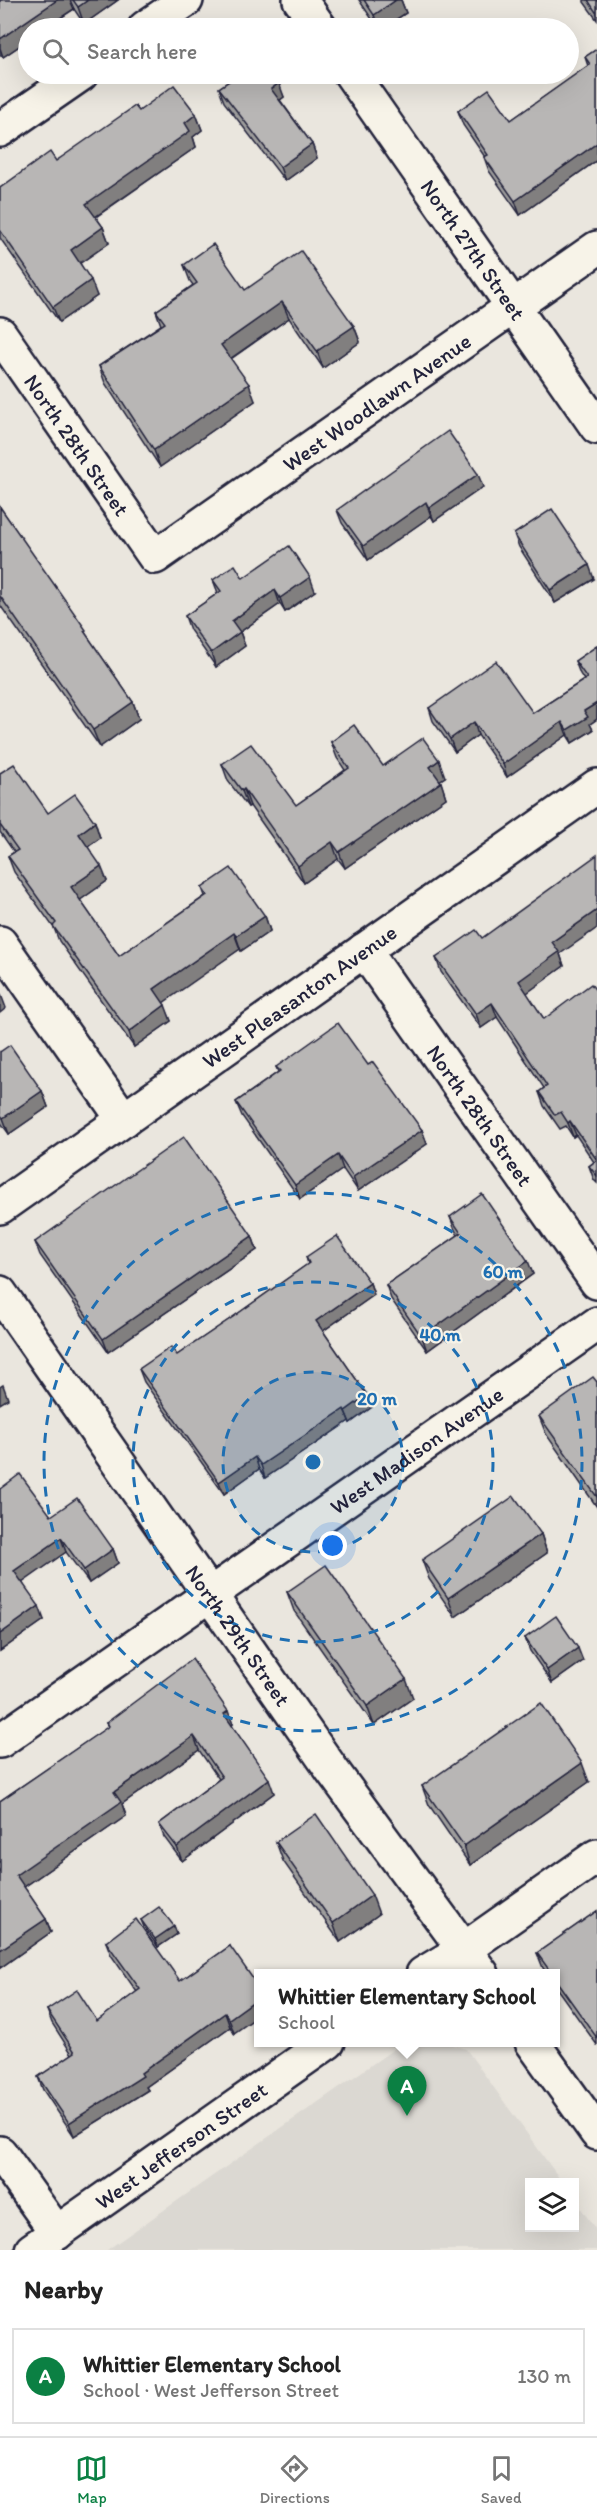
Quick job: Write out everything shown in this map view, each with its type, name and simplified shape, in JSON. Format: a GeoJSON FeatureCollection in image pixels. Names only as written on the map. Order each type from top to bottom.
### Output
{"type":"FeatureCollection","features":[{"type":"Feature","properties":{"kind":"street"},"geometry":{"type":"LineString","coordinates":[[160,18],[186,0]]}},
{"type":"Feature","properties":{"kind":"street"},"geometry":{"type":"LineString","coordinates":[[300,0],[313,18]]}},
{"type":"Feature","properties":{"kind":"street"},"geometry":{"type":"LineString","coordinates":[[0,130],[67,84]]}},
{"type":"Feature","properties":{"kind":"street","name":"North 27th Street"},"geometry":{"type":"LineString","coordinates":[[358,84],[597,427]]}},
{"type":"Feature","properties":{"kind":"street","name":"West Woodlawn Avenue"},"geometry":{"type":"LineString","coordinates":[[155,556],[597,248]]}},
{"type":"Feature","properties":{"kind":"street","name":"North 28th Street"},"geometry":{"type":"LineString","coordinates":[[0,334],[155,556]]}},
{"type":"Feature","properties":{"kind":"street","name":"West Pleasanton Avenue"},"geometry":{"type":"LineString","coordinates":[[0,1207],[597,786]]}},
{"type":"Feature","properties":{"kind":"street"},"geometry":{"type":"LineString","coordinates":[[0,943],[124,1119]]}},
{"type":"Feature","properties":{"kind":"street","name":"North 28th Street"},"geometry":{"type":"LineString","coordinates":[[364,950],[597,1282]]}},
{"type":"Feature","properties":{"kind":"street","name":"North 29th Street"},"geometry":{"type":"LineString","coordinates":[[0,1293],[209,1595],[472,1962]]}},
{"type":"Feature","properties":{"kind":"street","name":"West Madison Avenue"},"geometry":{"type":"LineString","coordinates":[[0,1741],[597,1324]]}},
{"type":"Feature","properties":{"kind":"street"},"geometry":{"type":"LineString","coordinates":[[443,1969],[472,1962],[597,1856]]}},
{"type":"Feature","properties":{"kind":"street","name":"West Jefferson Street"},"geometry":{"type":"LineString","coordinates":[[45,2242],[322,2047]]}},
{"type":"Feature","properties":{"kind":"street"},"geometry":{"type":"LineString","coordinates":[[535,2047],[597,2133]]}},
{"type":"Feature","properties":{"kind":"street"},"geometry":{"type":"LineString","coordinates":[[0,2153],[45,2242]]}},
{"type":"Feature","properties":{"kind":"shaded area"},"geometry":{"type":"Polygon","coordinates":[[[397,2047],[459,2047],[466,2049],[559,2178],[525,2178],[525,2232],[579,2232],[579,2206],[597,2231],[597,2250],[107,2250],[397,2047]]]}},
{"type":"Feature","properties":{"kind":"building"},"geometry":{"type":"Polygon","coordinates":[[[0,0],[57,0],[31,18],[18,18],[18,27],[0,39],[0,0]]]}},
{"type":"Feature","properties":{"kind":"building"},"geometry":{"type":"Polygon","coordinates":[[[73,0],[88,0],[78,7],[73,0]]]}},
{"type":"Feature","properties":{"kind":"building"},"geometry":{"type":"Polygon","coordinates":[[[364,0],[396,0],[374,15],[364,0]]]}},
{"type":"Feature","properties":{"kind":"building"},"geometry":{"type":"Polygon","coordinates":[[[588,0],[597,0],[597,14],[588,0]]]}},
{"type":"Feature","properties":{"kind":"building"},"geometry":{"type":"Polygon","coordinates":[[[597,49],[597,143],[515,201],[484,157],[488,155],[458,111],[489,89],[511,120],[562,84],[579,84],[579,72],[590,64],[585,57],[597,49]]]}},
{"type":"Feature","properties":{"kind":"building"},"geometry":{"type":"Polygon","coordinates":[[[225,84],[278,84],[271,89],[312,144],[280,167],[219,88],[225,84]]]}},
{"type":"Feature","properties":{"kind":"building"},"geometry":{"type":"Polygon","coordinates":[[[174,85],[196,114],[185,123],[190,131],[86,204],[103,227],[71,250],[91,280],[53,307],[0,230],[0,188],[50,152],[56,161],[135,106],[139,111],[174,85]]]}},
{"type":"Feature","properties":{"kind":"building"},"geometry":{"type":"Polygon","coordinates":[[[213,244],[245,290],[301,251],[354,326],[317,351],[282,302],[221,345],[249,384],[154,450],[99,366],[165,323],[156,311],[197,283],[184,265],[213,244]]]}},
{"type":"Feature","properties":{"kind":"building"},"geometry":{"type":"Polygon","coordinates":[[[448,431],[478,474],[429,508],[426,502],[363,546],[337,510],[448,431]]]}},
{"type":"Feature","properties":{"kind":"building"},"geometry":{"type":"Polygon","coordinates":[[[0,507],[133,702],[93,730],[0,596],[0,507]]]}},
{"type":"Feature","properties":{"kind":"building"},"geometry":{"type":"Polygon","coordinates":[[[552,509],[589,565],[550,590],[514,534],[552,509]]]}},
{"type":"Feature","properties":{"kind":"building"},"geometry":{"type":"Polygon","coordinates":[[[289,546],[310,577],[280,598],[275,590],[232,621],[240,632],[211,653],[185,616],[221,591],[213,580],[235,565],[243,578],[289,546]]]}},
{"type":"Feature","properties":{"kind":"building"},"geometry":{"type":"Polygon","coordinates":[[[597,646],[597,703],[584,711],[588,717],[567,730],[562,722],[503,764],[474,722],[450,739],[429,708],[496,661],[533,713],[587,678],[575,661],[597,646]]]}},
{"type":"Feature","properties":{"kind":"building"},"geometry":{"type":"Polygon","coordinates":[[[354,725],[383,766],[423,738],[439,760],[430,767],[441,782],[339,852],[332,842],[298,866],[244,789],[242,791],[222,764],[251,744],[296,805],[349,768],[331,742],[354,725]]]}},
{"type":"Feature","properties":{"kind":"building"},"geometry":{"type":"Polygon","coordinates":[[[14,764],[48,813],[75,794],[95,822],[79,834],[101,866],[71,887],[119,956],[207,895],[202,888],[231,868],[265,916],[236,936],[234,933],[154,989],[165,1005],[129,1032],[53,926],[56,923],[8,856],[18,850],[0,825],[0,773],[14,764]]]}},
{"type":"Feature","properties":{"kind":"building"},"geometry":{"type":"Polygon","coordinates":[[[597,855],[597,910],[552,942],[559,952],[519,981],[544,1019],[591,984],[597,992],[597,1160],[570,1121],[568,1123],[561,1112],[555,1115],[539,1092],[547,1086],[492,1003],[476,1014],[436,958],[476,930],[482,938],[597,855]]]}},
{"type":"Feature","properties":{"kind":"building"},"geometry":{"type":"Polygon","coordinates":[[[338,1023],[368,1065],[373,1062],[422,1130],[353,1177],[338,1155],[295,1185],[236,1102],[280,1071],[276,1067],[338,1023]]]}},
{"type":"Feature","properties":{"kind":"building"},"geometry":{"type":"Polygon","coordinates":[[[10,1045],[42,1091],[3,1118],[0,1114],[0,1052],[10,1045]]]}},
{"type":"Feature","properties":{"kind":"building"},"geometry":{"type":"Polygon","coordinates":[[[184,1137],[252,1236],[103,1339],[35,1242],[184,1137]]]}},
{"type":"Feature","properties":{"kind":"building"},"geometry":{"type":"Polygon","coordinates":[[[597,1160],[597,1176],[589,1166],[597,1160]]]}},
{"type":"Feature","properties":{"kind":"building"},"geometry":{"type":"Polygon","coordinates":[[[482,1194],[528,1261],[422,1337],[386,1285],[461,1233],[450,1217],[482,1194]]]}},
{"type":"Feature","properties":{"kind":"building"},"geometry":{"type":"Polygon","coordinates":[[[337,1236],[370,1283],[316,1321],[367,1395],[261,1465],[255,1457],[219,1482],[139,1369],[171,1347],[177,1355],[309,1263],[306,1257],[337,1236]]]}},
{"type":"Feature","properties":{"kind":"building"},"geometry":{"type":"Polygon","coordinates":[[[593,1377],[597,1382],[597,1497],[539,1416],[593,1377]]]}},
{"type":"Feature","properties":{"kind":"building"},"geometry":{"type":"Polygon","coordinates":[[[20,1474],[51,1516],[77,1498],[113,1549],[84,1570],[61,1538],[14,1571],[39,1606],[0,1634],[0,1489],[20,1474]]]}},
{"type":"Feature","properties":{"kind":"building"},"geometry":{"type":"Polygon","coordinates":[[[514,1496],[541,1534],[448,1598],[422,1560],[514,1496]]]}},
{"type":"Feature","properties":{"kind":"building"},"geometry":{"type":"Polygon","coordinates":[[[326,1565],[406,1679],[367,1706],[287,1592],[326,1565]]]}},
{"type":"Feature","properties":{"kind":"building"},"geometry":{"type":"Polygon","coordinates":[[[556,1616],[578,1648],[547,1670],[525,1638],[556,1616]]]}},
{"type":"Feature","properties":{"kind":"building"},"geometry":{"type":"Polygon","coordinates":[[[192,1659],[228,1711],[224,1714],[269,1779],[177,1847],[159,1824],[222,1777],[194,1736],[114,1792],[121,1802],[16,1875],[46,1919],[0,1950],[0,1801],[109,1726],[106,1723],[192,1659]]]}},
{"type":"Feature","properties":{"kind":"building"},"geometry":{"type":"Polygon","coordinates":[[[541,1703],[582,1763],[464,1846],[422,1786],[541,1703]]]}},
{"type":"Feature","properties":{"kind":"building"},"geometry":{"type":"Polygon","coordinates":[[[316,1814],[372,1895],[333,1923],[276,1842],[316,1814]]]}},
{"type":"Feature","properties":{"kind":"building"},"geometry":{"type":"Polygon","coordinates":[[[159,1907],[174,1926],[155,1939],[141,1920],[159,1907]]]}},
{"type":"Feature","properties":{"kind":"building"},"geometry":{"type":"Polygon","coordinates":[[[597,1911],[597,2038],[560,1986],[560,1969],[548,1969],[537,1953],[597,1911]]]}},
{"type":"Feature","properties":{"kind":"building"},"geometry":{"type":"Polygon","coordinates":[[[136,1919],[180,1981],[230,1946],[254,1980],[254,2001],[229,2019],[225,2013],[141,2073],[143,2076],[69,2123],[38,2077],[75,2052],[47,2010],[77,1990],[97,2021],[140,1989],[106,1942],[136,1919]]]}},
{"type":"Feature","properties":{"kind":"place","name":"Whittier Elementary School"},"geometry":{"type":"Point","coordinates":[407,2116]}}]}
